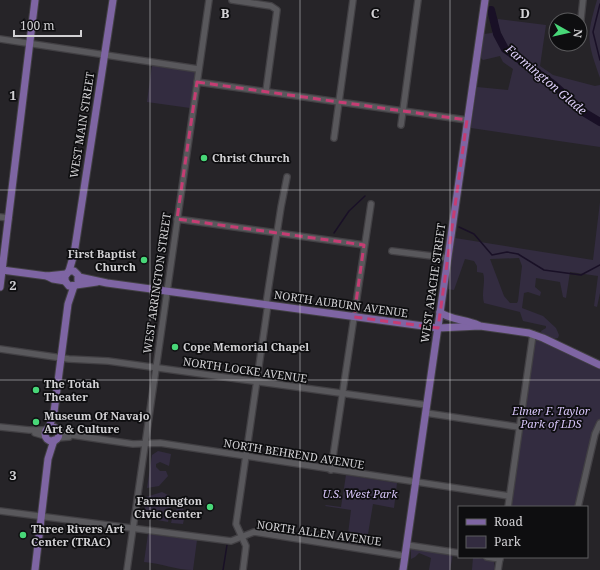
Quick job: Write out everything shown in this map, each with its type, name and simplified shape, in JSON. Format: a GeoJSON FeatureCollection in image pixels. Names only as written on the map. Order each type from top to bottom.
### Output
{"type":"FeatureCollection","features":[{"type":"Feature","properties":{"kind":"main road"},"geometry":{"type":"LineString","coordinates":[[0,286],[35,0]]}},
{"type":"Feature","properties":{"kind":"main road","name":"WEST MAIN STREET"},"geometry":{"type":"LineString","coordinates":[[31,570],[35,566],[74,254],[113,0]]}},
{"type":"Feature","properties":{"kind":"main road","name":"WEST APACHE STREET"},"geometry":{"type":"LineString","coordinates":[[403,570],[485,0]]}},
{"type":"Feature","properties":{"kind":"main road","name":"NORTH AUBURN AVENUE"},"geometry":{"type":"LineString","coordinates":[[1,270],[72,279],[91,284],[97,282],[438,328],[480,326],[533,334],[600,365]]}},
{"type":"Feature","properties":{"kind":"main road"},"geometry":{"type":"LineString","coordinates":[[440,312],[446,317],[465,320],[480,326]]}},
{"type":"Feature","properties":{"kind":"street","name":"WEST ARRINGTON STREET"},"geometry":{"type":"LineString","coordinates":[[127,570],[209,0]]}},
{"type":"Feature","properties":{"kind":"street"},"geometry":{"type":"LineString","coordinates":[[232,0],[276,8],[277,13],[266,91]]}},
{"type":"Feature","properties":{"kind":"street"},"geometry":{"type":"LineString","coordinates":[[334,138],[353,0]]}},
{"type":"Feature","properties":{"kind":"street"},"geometry":{"type":"LineString","coordinates":[[401,125],[418,0]]}},
{"type":"Feature","properties":{"kind":"street"},"geometry":{"type":"LineString","coordinates":[[582,12],[583,0]]}},
{"type":"Feature","properties":{"kind":"street"},"geometry":{"type":"LineString","coordinates":[[0,39],[104,56],[198,69]]}},
{"type":"Feature","properties":{"kind":"street"},"geometry":{"type":"LineString","coordinates":[[197,82],[468,120]]}},
{"type":"Feature","properties":{"kind":"street"},"geometry":{"type":"LineString","coordinates":[[243,570],[246,546],[236,524],[277,234],[287,177]]}},
{"type":"Feature","properties":{"kind":"street"},"geometry":{"type":"LineString","coordinates":[[331,470],[370,204]]}},
{"type":"Feature","properties":{"kind":"street"},"geometry":{"type":"LineString","coordinates":[[0,217],[9,218]]}},
{"type":"Feature","properties":{"kind":"street"},"geometry":{"type":"LineString","coordinates":[[177,219],[364,245]]}},
{"type":"Feature","properties":{"kind":"street"},"geometry":{"type":"LineString","coordinates":[[392,251],[448,258]]}},
{"type":"Feature","properties":{"kind":"street"},"geometry":{"type":"LineString","coordinates":[[508,506],[533,334]]}},
{"type":"Feature","properties":{"kind":"street","name":"NORTH LOCKE AVENUE"},"geometry":{"type":"LineString","coordinates":[[0,349],[61,358],[155,368],[427,405]]}},
{"type":"Feature","properties":{"kind":"street"},"geometry":{"type":"LineString","coordinates":[[426,413],[519,427]]}},
{"type":"Feature","properties":{"kind":"street"},"geometry":{"type":"LineString","coordinates":[[578,506],[595,434],[600,423]]}},
{"type":"Feature","properties":{"kind":"street","name":"NORTH BEHREND AVENUE"},"geometry":{"type":"LineString","coordinates":[[0,427],[133,444],[160,443],[509,496]]}},
{"type":"Feature","properties":{"kind":"street","name":"NORTH ALLEN AVENUE"},"geometry":{"type":"LineString","coordinates":[[0,511],[133,527],[231,541],[254,532],[405,556]]}},
{"type":"Feature","properties":{"kind":"street"},"geometry":{"type":"LineString","coordinates":[[407,545],[458,553]]}},
{"type":"Feature","properties":{"kind":"street"},"geometry":{"type":"LineString","coordinates":[[498,570],[500,558]]}},
{"type":"Feature","properties":{"kind":"highlighted area"},"geometry":{"type":"Polygon","coordinates":[[[197,82],[467,120],[438,328],[354,317],[364,245],[177,219],[197,82]]]}},
{"type":"Feature","properties":{"kind":"green space"},"geometry":{"type":"Polygon","coordinates":[[[597,0],[600,0],[600,78],[590,47],[591,23],[597,0]]]}},
{"type":"Feature","properties":{"kind":"green space"},"geometry":{"type":"Polygon","coordinates":[[[498,19],[546,25],[540,66],[553,75],[595,86],[600,85],[600,121],[585,113],[553,83],[521,57],[507,48],[497,23],[498,19]]]}},
{"type":"Feature","properties":{"kind":"green space"},"geometry":{"type":"Polygon","coordinates":[[[494,30],[504,52],[515,57],[552,85],[586,116],[600,123],[600,147],[471,128],[477,87],[508,90],[513,69],[503,62],[500,56],[483,60],[481,58],[484,34],[492,33],[494,30]]]}},
{"type":"Feature","properties":{"kind":"green space"},"geometry":{"type":"Polygon","coordinates":[[[152,65],[195,72],[190,108],[147,102],[152,65]]]}},
{"type":"Feature","properties":{"kind":"green space"},"geometry":{"type":"Polygon","coordinates":[[[600,202],[600,293],[597,307],[594,306],[598,276],[570,272],[566,298],[563,297],[560,282],[536,278],[535,287],[541,292],[540,296],[528,292],[524,293],[522,308],[543,316],[556,328],[559,335],[558,338],[553,339],[542,334],[541,331],[546,328],[546,326],[523,321],[520,312],[484,303],[484,276],[483,273],[477,272],[477,266],[474,261],[465,259],[454,290],[447,289],[455,238],[593,260],[600,202]],[[519,258],[490,259],[504,296],[510,303],[517,303],[518,301],[522,266],[519,258]]]}},
{"type":"Feature","properties":{"kind":"green space","name":"Elmer F. Taylor Park of LDS"},"geometry":{"type":"Polygon","coordinates":[[[538,338],[600,368],[600,419],[594,431],[575,506],[511,506],[535,340],[538,338]]]}},
{"type":"Feature","properties":{"kind":"green space"},"geometry":{"type":"Polygon","coordinates":[[[158,451],[171,454],[169,466],[160,462],[156,464],[156,467],[160,471],[166,471],[168,476],[159,486],[147,488],[152,455],[158,451]]]}},
{"type":"Feature","properties":{"kind":"green space","name":"U.S. West Park"},"geometry":{"type":"Polygon","coordinates":[[[346,475],[397,483],[394,508],[373,504],[366,546],[347,542],[351,510],[325,506],[341,507],[346,475]]]}},
{"type":"Feature","properties":{"kind":"green space"},"geometry":{"type":"Polygon","coordinates":[[[162,492],[168,495],[172,501],[168,522],[147,518],[144,515],[146,497],[162,492]]]}},
{"type":"Feature","properties":{"kind":"green space"},"geometry":{"type":"Polygon","coordinates":[[[182,507],[185,513],[183,524],[171,523],[174,511],[182,507]]]}},
{"type":"Feature","properties":{"kind":"green space"},"geometry":{"type":"Polygon","coordinates":[[[148,534],[197,540],[193,570],[144,562],[148,534]]]}},
{"type":"Feature","properties":{"kind":"green space"},"geometry":{"type":"Polygon","coordinates":[[[411,548],[453,554],[450,570],[429,570],[431,558],[419,553],[411,559],[411,548]]]}},
{"type":"Feature","properties":{"kind":"green space"},"geometry":{"type":"Polygon","coordinates":[[[473,558],[494,561],[495,570],[472,570],[473,558]]]}},
{"type":"Feature","properties":{"kind":"waterway"},"geometry":{"type":"LineString","coordinates":[[600,4],[593,32],[600,60]]}},
{"type":"Feature","properties":{"kind":"waterway","name":"Farmington Glade"},"geometry":{"type":"LineString","coordinates":[[491,10],[497,34],[505,49],[553,84],[585,113],[600,122]]}},
{"type":"Feature","properties":{"kind":"waterway"},"geometry":{"type":"LineString","coordinates":[[334,233],[349,211],[365,196]]}},
{"type":"Feature","properties":{"kind":"waterway"},"geometry":{"type":"LineString","coordinates":[[459,227],[474,234],[492,255],[507,252],[518,254],[544,270],[581,275],[600,265]]}},
{"type":"Feature","properties":{"kind":"waterway"},"geometry":{"type":"LineString","coordinates":[[223,570],[227,545]]}},
{"type":"Feature","properties":{"kind":"place","name":"Christ Church"},"geometry":{"type":"Point","coordinates":[204,158]}},
{"type":"Feature","properties":{"kind":"place","name":"First Baptist Church"},"geometry":{"type":"Point","coordinates":[144,260]}},
{"type":"Feature","properties":{"kind":"place","name":"Cope Memorial Chapel"},"geometry":{"type":"Point","coordinates":[175,347]}},
{"type":"Feature","properties":{"kind":"place","name":"The Totah Theater"},"geometry":{"type":"Point","coordinates":[36,390]}},
{"type":"Feature","properties":{"kind":"place","name":"Museum Of Navajo Art & Culture"},"geometry":{"type":"Point","coordinates":[36,422]}},
{"type":"Feature","properties":{"kind":"place","name":"Farmington Civic Center"},"geometry":{"type":"Point","coordinates":[210,507]}},
{"type":"Feature","properties":{"kind":"place","name":"Three Rivers Art Center (TRAC)"},"geometry":{"type":"Point","coordinates":[23,535]}}]}
